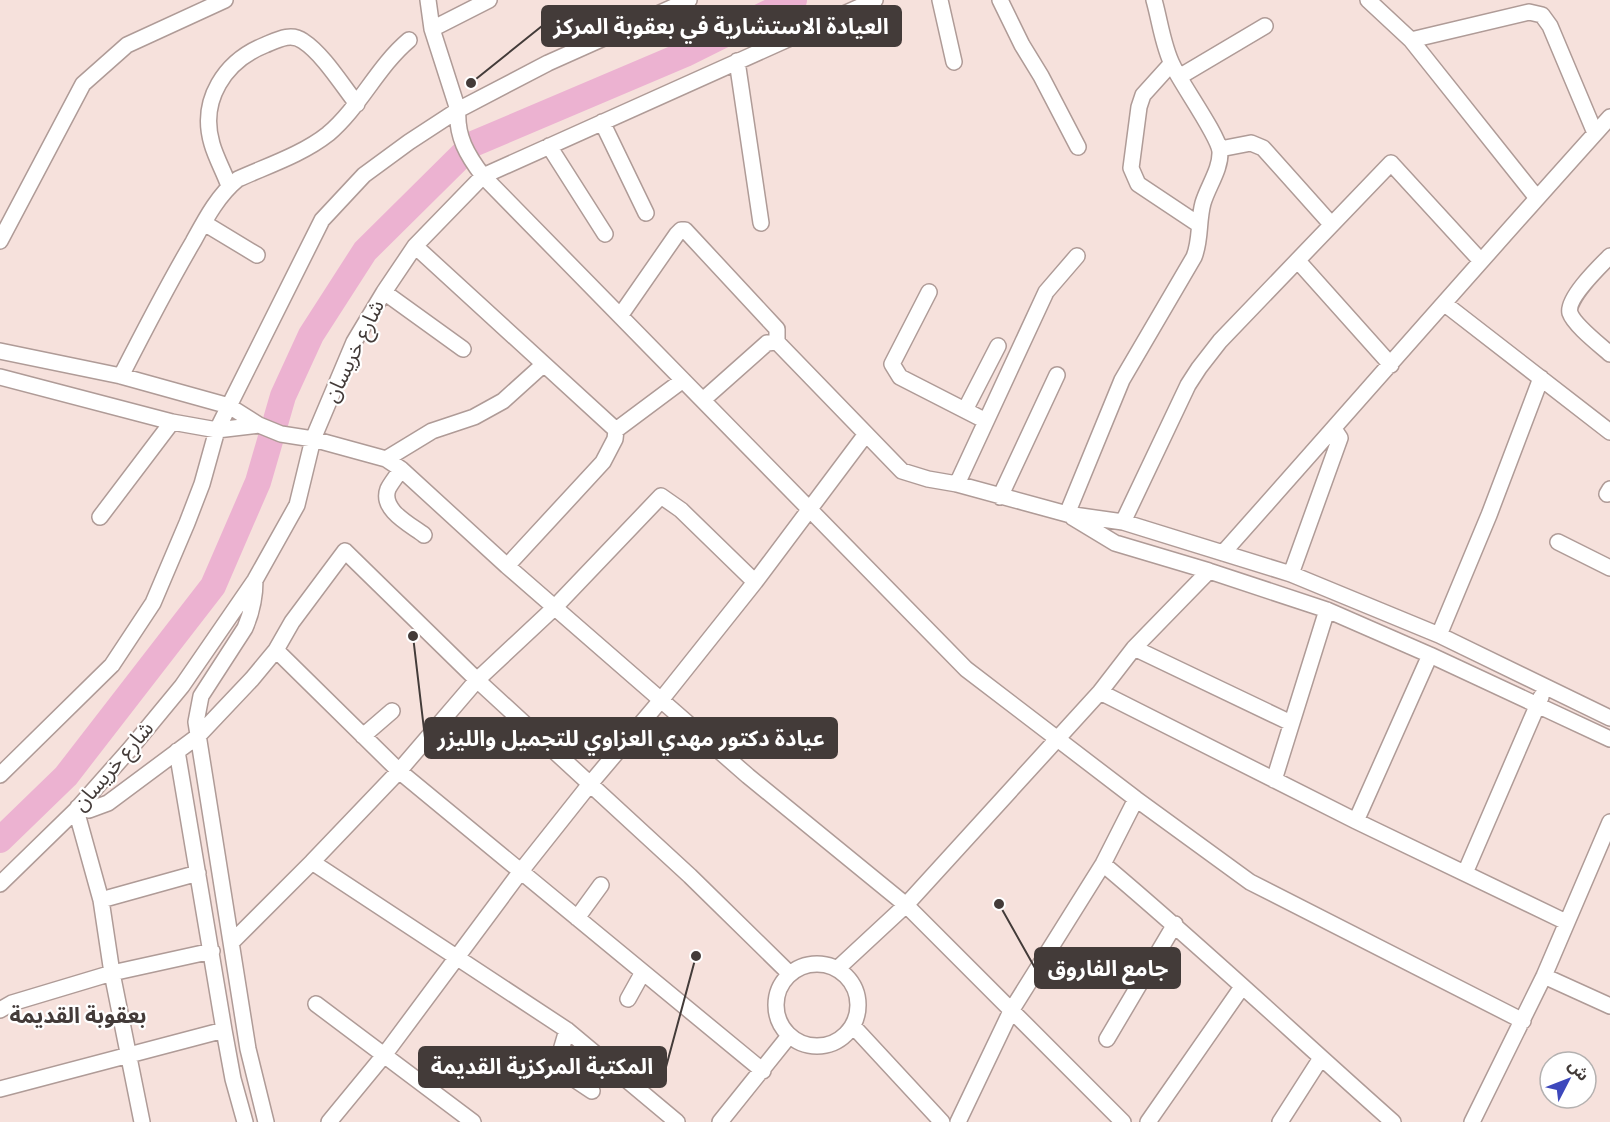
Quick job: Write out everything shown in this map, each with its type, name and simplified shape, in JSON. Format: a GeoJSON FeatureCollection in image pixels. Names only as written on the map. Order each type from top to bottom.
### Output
{"type":"FeatureCollection","features":[{"type":"Feature","properties":{"kind":"street"},"geometry":{"type":"LineString","coordinates":[[0,241],[83,84],[127,45],[225,0]]}},
{"type":"Feature","properties":{"kind":"street"},"geometry":{"type":"LineString","coordinates":[[428,0],[432,29],[458,110],[457,123],[460,138],[471,161],[483,176],[683,381],[704,399],[809,510],[966,669],[1136,799],[1250,882],[1523,1021]]}},
{"type":"Feature","properties":{"kind":"street"},"geometry":{"type":"LineString","coordinates":[[432,29],[489,0]]}},
{"type":"Feature","properties":{"kind":"street"},"geometry":{"type":"LineString","coordinates":[[0,775],[112,665],[153,603],[202,484],[217,430],[322,220],[364,175],[417,136],[458,110],[548,63],[688,0]]}},
{"type":"Feature","properties":{"kind":"street","name":"شارع خريسان"},"geometry":{"type":"LineString","coordinates":[[0,884],[77,809],[130,748],[182,686],[255,580],[297,506],[313,439],[354,342],[415,246],[483,176],[875,0]]}},
{"type":"Feature","properties":{"kind":"street"},"geometry":{"type":"LineString","coordinates":[[940,0],[954,62]]}},
{"type":"Feature","properties":{"kind":"street"},"geometry":{"type":"LineString","coordinates":[[1000,0],[1078,147]]}},
{"type":"Feature","properties":{"kind":"street"},"geometry":{"type":"LineString","coordinates":[[1067,514],[1122,380],[1194,257],[1198,245],[1198,224],[1203,202],[1219,162],[1220,149],[1214,136],[1172,64],[1154,0]]}},
{"type":"Feature","properties":{"kind":"street"},"geometry":{"type":"LineString","coordinates":[[1368,0],[1411,40],[1537,198]]}},
{"type":"Feature","properties":{"kind":"street"},"geometry":{"type":"LineString","coordinates":[[1411,40],[1510,7],[1542,15],[1550,26],[1595,133]]}},
{"type":"Feature","properties":{"kind":"street"},"geometry":{"type":"LineString","coordinates":[[1179,77],[1265,26]]}},
{"type":"Feature","properties":{"kind":"street"},"geometry":{"type":"LineString","coordinates":[[229,186],[212,142],[208,119],[214,93],[223,74],[239,58],[282,38],[292,37],[303,40],[357,104]]}},
{"type":"Feature","properties":{"kind":"street"},"geometry":{"type":"LineString","coordinates":[[121,376],[159,300],[204,223],[229,186],[238,179],[313,144],[328,133],[357,104],[391,57],[409,40]]}},
{"type":"Feature","properties":{"kind":"street"},"geometry":{"type":"LineString","coordinates":[[737,61],[761,224]]}},
{"type":"Feature","properties":{"kind":"street"},"geometry":{"type":"LineString","coordinates":[[1172,64],[1143,95],[1139,106],[1131,168],[1138,184],[1198,224]]}},
{"type":"Feature","properties":{"kind":"street"},"geometry":{"type":"LineString","coordinates":[[1223,553],[1445,304],[1480,260],[1610,117]]}},
{"type":"Feature","properties":{"kind":"street"},"geometry":{"type":"LineString","coordinates":[[602,122],[646,213]]}},
{"type":"Feature","properties":{"kind":"street"},"geometry":{"type":"LineString","coordinates":[[1220,149],[1251,143],[1263,148],[1331,224]]}},
{"type":"Feature","properties":{"kind":"street"},"geometry":{"type":"LineString","coordinates":[[549,146],[605,234]]}},
{"type":"Feature","properties":{"kind":"street"},"geometry":{"type":"LineString","coordinates":[[1123,522],[1188,385],[1199,368],[1220,341],[1391,163],[1480,260]]}},
{"type":"Feature","properties":{"kind":"street"},"geometry":{"type":"LineString","coordinates":[[204,223],[257,255]]}},
{"type":"Feature","properties":{"kind":"street"},"geometry":{"type":"LineString","coordinates":[[620,316],[677,234],[685,230],[777,329],[777,342],[902,471],[1067,514],[1123,522],[1291,574],[1439,636],[1610,718]]}},
{"type":"Feature","properties":{"kind":"street"},"geometry":{"type":"LineString","coordinates":[[415,246],[616,430]]}},
{"type":"Feature","properties":{"kind":"street"},"geometry":{"type":"LineString","coordinates":[[957,484],[1046,292],[1077,256]]}},
{"type":"Feature","properties":{"kind":"street"},"geometry":{"type":"LineString","coordinates":[[1610,256],[1571,301],[1570,312],[1575,320],[1610,354]]}},
{"type":"Feature","properties":{"kind":"street"},"geometry":{"type":"LineString","coordinates":[[1298,261],[1391,365]]}},
{"type":"Feature","properties":{"kind":"street"},"geometry":{"type":"LineString","coordinates":[[929,291],[892,363],[900,377],[986,421]]}},
{"type":"Feature","properties":{"kind":"street"},"geometry":{"type":"LineString","coordinates":[[384,292],[463,349]]}},
{"type":"Feature","properties":{"kind":"street"},"geometry":{"type":"LineString","coordinates":[[1445,304],[1610,432]]}},
{"type":"Feature","properties":{"kind":"street"},"geometry":{"type":"LineString","coordinates":[[704,399],[767,343],[777,342]]}},
{"type":"Feature","properties":{"kind":"street"},"geometry":{"type":"LineString","coordinates":[[965,411],[998,346]]}},
{"type":"Feature","properties":{"kind":"street"},"geometry":{"type":"LineString","coordinates":[[0,351],[121,376],[229,406],[259,426],[281,434],[313,439],[386,459],[748,776],[906,905],[1123,1122]]}},
{"type":"Feature","properties":{"kind":"street"},"geometry":{"type":"LineString","coordinates":[[386,459],[432,431],[474,417],[503,401],[544,364]]}},
{"type":"Feature","properties":{"kind":"street"},"geometry":{"type":"LineString","coordinates":[[1000,497],[1057,375]]}},
{"type":"Feature","properties":{"kind":"street"},"geometry":{"type":"LineString","coordinates":[[0,377],[172,422],[217,430],[259,426]]}},
{"type":"Feature","properties":{"kind":"street"},"geometry":{"type":"LineString","coordinates":[[1439,636],[1489,515],[1541,378]]}},
{"type":"Feature","properties":{"kind":"street"},"geometry":{"type":"LineString","coordinates":[[507,566],[603,462],[615,439],[616,430],[683,381]]}},
{"type":"Feature","properties":{"kind":"street"},"geometry":{"type":"LineString","coordinates":[[100,517],[172,422]]}},
{"type":"Feature","properties":{"kind":"street"},"geometry":{"type":"LineString","coordinates":[[1291,574],[1340,438],[1334,429]]}},
{"type":"Feature","properties":{"kind":"street"},"geometry":{"type":"LineString","coordinates":[[329,1122],[385,1054],[520,872],[755,582],[866,434]]}},
{"type":"Feature","properties":{"kind":"street"},"geometry":{"type":"LineString","coordinates":[[401,470],[388,489],[386,499],[390,509],[424,535]]}},
{"type":"Feature","properties":{"kind":"street"},"geometry":{"type":"LineString","coordinates":[[232,942],[399,771],[477,680],[555,608],[661,496],[681,510],[755,582]]}},
{"type":"Feature","properties":{"kind":"street"},"geometry":{"type":"LineString","coordinates":[[1067,514],[1115,543],[1327,610],[1610,739]]}},
{"type":"Feature","properties":{"kind":"street"},"geometry":{"type":"LineString","coordinates":[[1558,542],[1610,568]]}},
{"type":"Feature","properties":{"kind":"street"},"geometry":{"type":"LineString","coordinates":[[142,1122],[112,973],[101,900],[77,809],[89,810],[102,806],[198,736],[276,650],[292,622],[345,550],[477,680],[690,876],[790,974]]}},
{"type":"Feature","properties":{"kind":"street"},"geometry":{"type":"LineString","coordinates":[[837,969],[906,905],[1100,692],[1134,648],[1209,571]]}},
{"type":"Feature","properties":{"kind":"street"},"geometry":{"type":"LineString","coordinates":[[255,580],[253,604],[245,628],[201,696],[197,709],[198,736],[248,1049],[266,1122]]}},
{"type":"Feature","properties":{"kind":"street"},"geometry":{"type":"LineString","coordinates":[[1274,780],[1327,610]]}},
{"type":"Feature","properties":{"kind":"street"},"geometry":{"type":"LineString","coordinates":[[1134,648],[1291,723]]}},
{"type":"Feature","properties":{"kind":"street"},"geometry":{"type":"LineString","coordinates":[[276,650],[399,771],[763,1071]]}},
{"type":"Feature","properties":{"kind":"street"},"geometry":{"type":"LineString","coordinates":[[1356,821],[1430,655]]}},
{"type":"Feature","properties":{"kind":"street"},"geometry":{"type":"LineString","coordinates":[[1465,873],[1546,686]]}},
{"type":"Feature","properties":{"kind":"street"},"geometry":{"type":"LineString","coordinates":[[1100,692],[1356,821],[1566,922]]}},
{"type":"Feature","properties":{"kind":"street"},"geometry":{"type":"LineString","coordinates":[[363,736],[392,711]]}},
{"type":"Feature","properties":{"kind":"street"},"geometry":{"type":"LineString","coordinates":[[177,751],[233,1079],[245,1122]]}},
{"type":"Feature","properties":{"kind":"street"},"geometry":{"type":"LineString","coordinates":[[958,1122],[1011,1011],[1103,864],[1136,799]]}},
{"type":"Feature","properties":{"kind":"street"},"geometry":{"type":"LineString","coordinates":[[1472,1122],[1544,976],[1610,822]]}},
{"type":"Feature","properties":{"kind":"street"},"geometry":{"type":"LineString","coordinates":[[312,862],[567,1030],[677,1122]]}},
{"type":"Feature","properties":{"kind":"street"},"geometry":{"type":"LineString","coordinates":[[1103,864],[1174,924],[1393,1122]]}},
{"type":"Feature","properties":{"kind":"street"},"geometry":{"type":"LineString","coordinates":[[101,900],[198,873]]}},
{"type":"Feature","properties":{"kind":"street"},"geometry":{"type":"LineString","coordinates":[[577,918],[601,885]]}},
{"type":"Feature","properties":{"kind":"street"},"geometry":{"type":"LineString","coordinates":[[1107,1039],[1174,924]]}},
{"type":"Feature","properties":{"kind":"street"},"geometry":{"type":"LineString","coordinates":[[0,1010],[12,1003],[112,973],[212,951]]}},
{"type":"Feature","properties":{"kind":"street"},"geometry":{"type":"LineString","coordinates":[[810,964],[824,964],[837,969],[851,982],[858,1001],[858,1014],[853,1026],[835,1043],[811,1046],[799,1043],[781,1026],[776,1001],[779,988],[790,974],[810,964]]}},
{"type":"Feature","properties":{"kind":"street"},"geometry":{"type":"LineString","coordinates":[[628,999],[643,972]]}},
{"type":"Feature","properties":{"kind":"street"},"geometry":{"type":"LineString","coordinates":[[1544,976],[1610,1006]]}},
{"type":"Feature","properties":{"kind":"street"},"geometry":{"type":"LineString","coordinates":[[1148,1122],[1242,987]]}},
{"type":"Feature","properties":{"kind":"street"},"geometry":{"type":"LineString","coordinates":[[316,1004],[473,1122]]}},
{"type":"Feature","properties":{"kind":"street"},"geometry":{"type":"LineString","coordinates":[[853,1026],[942,1122]]}},
{"type":"Feature","properties":{"kind":"street"},"geometry":{"type":"LineString","coordinates":[[0,1089],[224,1029]]}},
{"type":"Feature","properties":{"kind":"street"},"geometry":{"type":"LineString","coordinates":[[567,1030],[559,1057],[562,1071],[592,1091]]}},
{"type":"Feature","properties":{"kind":"street"},"geometry":{"type":"LineString","coordinates":[[720,1122],[789,1036]]}},
{"type":"Feature","properties":{"kind":"street"},"geometry":{"type":"LineString","coordinates":[[1280,1122],[1321,1058]]}},
{"type":"Feature","properties":{"kind":"waterway"},"geometry":{"type":"LineString","coordinates":[[0,840],[66,776],[213,586],[258,482],[283,396],[311,335],[365,251],[473,144],[685,54],[794,0]]}},
{"type":"Feature","properties":{"kind":"place","name":"العيادة الاستشارية في بعقوبة المركز"},"geometry":{"type":"Point","coordinates":[471,83]}},
{"type":"Feature","properties":{"kind":"place","name":"عيادة دكتور مهدي العزاوي للتجميل والليزر"},"geometry":{"type":"Point","coordinates":[413,636]}},
{"type":"Feature","properties":{"kind":"place","name":"جامع الفاروق"},"geometry":{"type":"Point","coordinates":[999,904]}},
{"type":"Feature","properties":{"kind":"place","name":"المكتبة المركزية القديمة"},"geometry":{"type":"Point","coordinates":[696,956]}},
{"type":"Feature","properties":{"kind":"district","name":"بعقوبة القديمة"},"geometry":{"type":"Point","coordinates":[78,1015]}}]}
